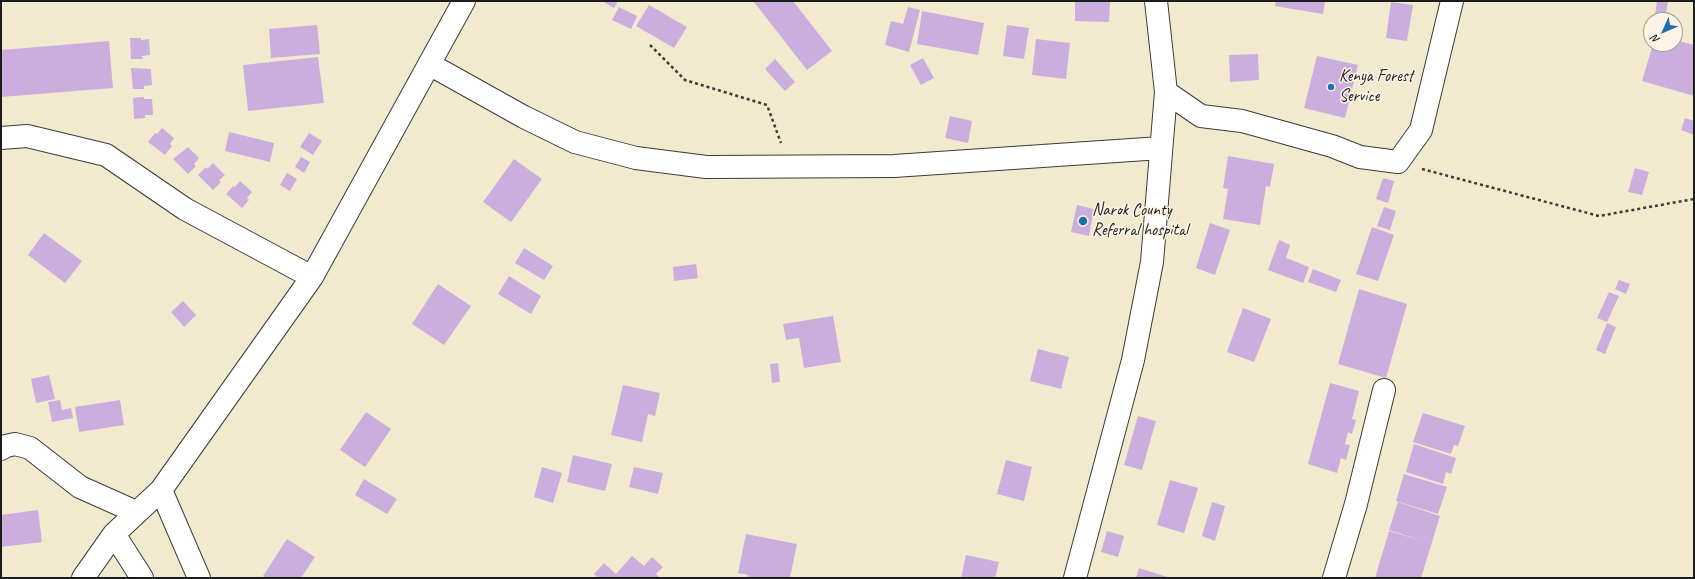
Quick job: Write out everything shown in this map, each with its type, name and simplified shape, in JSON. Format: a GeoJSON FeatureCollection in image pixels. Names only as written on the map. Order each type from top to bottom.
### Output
{"type":"FeatureCollection","features":[{"type":"Feature","properties":{"kind":"street"},"geometry":{"type":"LineString","coordinates":[[83,578],[114,534],[161,490],[312,277],[464,1]]}},
{"type":"Feature","properties":{"kind":"street"},"geometry":{"type":"LineString","coordinates":[[1075,578],[1133,360],[1152,262],[1166,92],[1156,1]]}},
{"type":"Feature","properties":{"kind":"street"},"geometry":{"type":"LineString","coordinates":[[1166,92],[1201,116],[1242,121],[1332,146],[1360,158],[1398,162],[1421,130],[1452,1]]}},
{"type":"Feature","properties":{"kind":"street"},"geometry":{"type":"LineString","coordinates":[[429,64],[524,117],[575,142],[636,158],[706,166],[894,166],[1161,148]]}},
{"type":"Feature","properties":{"kind":"street"},"geometry":{"type":"LineString","coordinates":[[1,138],[27,136],[106,154],[185,209],[312,277]]}},
{"type":"Feature","properties":{"kind":"street"},"geometry":{"type":"LineString","coordinates":[[1334,578],[1356,504],[1384,390]]}},
{"type":"Feature","properties":{"kind":"street"},"geometry":{"type":"LineString","coordinates":[[1,449],[15,444],[30,448],[80,487],[136,512]]}},
{"type":"Feature","properties":{"kind":"street"},"geometry":{"type":"LineString","coordinates":[[161,490],[198,578]]}},
{"type":"Feature","properties":{"kind":"street"},"geometry":{"type":"LineString","coordinates":[[114,534],[142,578]]}},
{"type":"Feature","properties":{"kind":"path"},"geometry":{"type":"LineString","coordinates":[[650,45],[685,80],[767,105],[789,166]]}},
{"type":"Feature","properties":{"kind":"path"},"geometry":{"type":"LineString","coordinates":[[1398,162],[1599,216],[1694,199]]}},
{"type":"Feature","properties":{"kind":"building"},"geometry":{"type":"Polygon","coordinates":[[[602,1],[618,1],[614,8],[602,1]]]}},
{"type":"Feature","properties":{"kind":"building"},"geometry":{"type":"Polygon","coordinates":[[[793,1],[832,51],[807,70],[754,2],[793,1]]]}},
{"type":"Feature","properties":{"kind":"building"},"geometry":{"type":"Polygon","coordinates":[[[1075,1],[1110,1],[1109,22],[1075,21],[1075,1]]]}},
{"type":"Feature","properties":{"kind":"building"},"geometry":{"type":"Polygon","coordinates":[[[1276,1],[1325,1],[1323,14],[1275,6],[1276,1]]]}},
{"type":"Feature","properties":{"kind":"building"},"geometry":{"type":"Polygon","coordinates":[[[1657,1],[1668,1],[1666,12],[1656,12],[1657,1]]]}},
{"type":"Feature","properties":{"kind":"building"},"geometry":{"type":"Polygon","coordinates":[[[1391,2],[1413,5],[1407,41],[1386,38],[1391,2]]]}},
{"type":"Feature","properties":{"kind":"building"},"geometry":{"type":"Polygon","coordinates":[[[649,5],[687,27],[674,48],[636,26],[649,5]]]}},
{"type":"Feature","properties":{"kind":"building"},"geometry":{"type":"Polygon","coordinates":[[[619,7],[637,16],[631,29],[612,20],[619,7]]]}},
{"type":"Feature","properties":{"kind":"building"},"geometry":{"type":"Polygon","coordinates":[[[908,7],[920,10],[909,52],[885,45],[891,21],[903,24],[908,7]]]}},
{"type":"Feature","properties":{"kind":"building"},"geometry":{"type":"Polygon","coordinates":[[[922,11],[984,23],[978,55],[917,44],[922,11]]]}},
{"type":"Feature","properties":{"kind":"building"},"geometry":{"type":"Polygon","coordinates":[[[317,25],[320,54],[271,58],[269,29],[317,25]]]}},
{"type":"Feature","properties":{"kind":"building"},"geometry":{"type":"Polygon","coordinates":[[[1007,25],[1029,28],[1024,59],[1003,56],[1007,25]]]}},
{"type":"Feature","properties":{"kind":"building"},"geometry":{"type":"Polygon","coordinates":[[[130,38],[141,38],[141,40],[149,39],[150,55],[142,56],[143,59],[131,59],[130,38]]]}},
{"type":"Feature","properties":{"kind":"building"},"geometry":{"type":"Polygon","coordinates":[[[1036,39],[1070,43],[1066,79],[1032,75],[1036,39]]]}},
{"type":"Feature","properties":{"kind":"building"},"geometry":{"type":"Polygon","coordinates":[[[109,41],[113,88],[1,97],[1,50],[109,41]]]}},
{"type":"Feature","properties":{"kind":"building"},"geometry":{"type":"Polygon","coordinates":[[[1683,42],[1694,45],[1694,96],[1642,81],[1651,52],[1683,52],[1683,42]]]}},
{"type":"Feature","properties":{"kind":"building"},"geometry":{"type":"Polygon","coordinates":[[[1258,54],[1259,80],[1230,82],[1229,55],[1258,54]]]}},
{"type":"Feature","properties":{"kind":"building","name":"Kenya Forest Service"},"geometry":{"type":"Polygon","coordinates":[[[1317,56],[1358,65],[1345,118],[1304,108],[1317,56]]]}},
{"type":"Feature","properties":{"kind":"building"},"geometry":{"type":"Polygon","coordinates":[[[318,57],[324,103],[248,111],[243,65],[318,57]]]}},
{"type":"Feature","properties":{"kind":"building"},"geometry":{"type":"Polygon","coordinates":[[[923,58],[934,78],[921,85],[910,65],[923,58]]]}},
{"type":"Feature","properties":{"kind":"building"},"geometry":{"type":"Polygon","coordinates":[[[775,59],[795,82],[785,91],[765,69],[775,59]]]}},
{"type":"Feature","properties":{"kind":"building"},"geometry":{"type":"Polygon","coordinates":[[[131,68],[151,69],[152,85],[144,86],[144,89],[133,89],[131,68]]]}},
{"type":"Feature","properties":{"kind":"building"},"geometry":{"type":"Polygon","coordinates":[[[144,97],[144,99],[152,99],[153,115],[145,115],[145,118],[134,119],[133,98],[144,97]]]}},
{"type":"Feature","properties":{"kind":"building"},"geometry":{"type":"Polygon","coordinates":[[[950,116],[972,121],[968,143],[945,138],[950,116]]]}},
{"type":"Feature","properties":{"kind":"building"},"geometry":{"type":"Polygon","coordinates":[[[1685,118],[1694,121],[1694,135],[1681,130],[1685,118]]]}},
{"type":"Feature","properties":{"kind":"building"},"geometry":{"type":"Polygon","coordinates":[[[162,128],[174,138],[170,144],[172,146],[165,155],[148,142],[155,133],[157,134],[162,128]]]}},
{"type":"Feature","properties":{"kind":"building"},"geometry":{"type":"Polygon","coordinates":[[[229,132],[274,143],[270,162],[225,151],[229,132]]]}},
{"type":"Feature","properties":{"kind":"building"},"geometry":{"type":"Polygon","coordinates":[[[309,133],[322,141],[313,155],[300,147],[309,133]]]}},
{"type":"Feature","properties":{"kind":"building"},"geometry":{"type":"Polygon","coordinates":[[[188,147],[199,158],[194,164],[196,166],[188,174],[173,159],[188,147]]]}},
{"type":"Feature","properties":{"kind":"building"},"geometry":{"type":"Polygon","coordinates":[[[1228,156],[1274,164],[1270,187],[1266,186],[1260,225],[1223,219],[1228,189],[1223,188],[1228,156]]]}},
{"type":"Feature","properties":{"kind":"building"},"geometry":{"type":"Polygon","coordinates":[[[301,157],[310,162],[304,173],[295,167],[301,157]]]}},
{"type":"Feature","properties":{"kind":"building"},"geometry":{"type":"Polygon","coordinates":[[[514,159],[542,179],[511,222],[483,202],[514,159]]]}},
{"type":"Feature","properties":{"kind":"building"},"geometry":{"type":"Polygon","coordinates":[[[213,163],[225,175],[219,180],[221,182],[213,190],[198,175],[206,167],[207,169],[213,163]]]}},
{"type":"Feature","properties":{"kind":"building"},"geometry":{"type":"Polygon","coordinates":[[[1635,168],[1649,172],[1642,195],[1628,192],[1635,168]]]}},
{"type":"Feature","properties":{"kind":"building"},"geometry":{"type":"Polygon","coordinates":[[[287,173],[297,179],[290,191],[280,185],[287,173]]]}},
{"type":"Feature","properties":{"kind":"building"},"geometry":{"type":"Polygon","coordinates":[[[1383,178],[1394,181],[1388,203],[1376,199],[1383,178]]]}},
{"type":"Feature","properties":{"kind":"building"},"geometry":{"type":"Polygon","coordinates":[[[240,181],[252,192],[247,198],[249,200],[242,208],[226,194],[240,181]]]}},
{"type":"Feature","properties":{"kind":"building","name":"Narok County Referral hospital"},"geometry":{"type":"Polygon","coordinates":[[[1077,205],[1094,209],[1089,236],[1071,232],[1077,205]]]}},
{"type":"Feature","properties":{"kind":"building"},"geometry":{"type":"Polygon","coordinates":[[[1384,207],[1396,211],[1390,230],[1377,226],[1384,207]]]}},
{"type":"Feature","properties":{"kind":"building"},"geometry":{"type":"Polygon","coordinates":[[[1210,223],[1230,230],[1215,275],[1196,268],[1210,223]]]}},
{"type":"Feature","properties":{"kind":"building"},"geometry":{"type":"Polygon","coordinates":[[[1372,227],[1394,235],[1378,281],[1356,274],[1372,227]]]}},
{"type":"Feature","properties":{"kind":"building"},"geometry":{"type":"Polygon","coordinates":[[[44,233],[82,261],[65,283],[28,255],[44,233]]]}},
{"type":"Feature","properties":{"kind":"building"},"geometry":{"type":"Polygon","coordinates":[[[1279,240],[1290,245],[1286,258],[1309,267],[1303,283],[1268,270],[1279,240]]]}},
{"type":"Feature","properties":{"kind":"building"},"geometry":{"type":"Polygon","coordinates":[[[524,248],[553,266],[544,280],[515,263],[524,248]]]}},
{"type":"Feature","properties":{"kind":"building"},"geometry":{"type":"Polygon","coordinates":[[[696,264],[698,278],[674,281],[673,267],[696,264]]]}},
{"type":"Feature","properties":{"kind":"building"},"geometry":{"type":"Polygon","coordinates":[[[1313,269],[1341,280],[1336,292],[1308,282],[1313,269]]]}},
{"type":"Feature","properties":{"kind":"building"},"geometry":{"type":"Polygon","coordinates":[[[509,276],[541,296],[531,314],[498,294],[509,276]]]}},
{"type":"Feature","properties":{"kind":"building"},"geometry":{"type":"Polygon","coordinates":[[[1619,280],[1630,284],[1626,294],[1615,289],[1619,280]]]}},
{"type":"Feature","properties":{"kind":"building"},"geometry":{"type":"Polygon","coordinates":[[[438,284],[471,306],[444,345],[412,324],[438,284]]]}},
{"type":"Feature","properties":{"kind":"building"},"geometry":{"type":"Polygon","coordinates":[[[1359,289],[1407,304],[1386,378],[1338,364],[1359,289]]]}},
{"type":"Feature","properties":{"kind":"building"},"geometry":{"type":"Polygon","coordinates":[[[1609,292],[1619,296],[1607,322],[1597,318],[1609,292]]]}},
{"type":"Feature","properties":{"kind":"building"},"geometry":{"type":"Polygon","coordinates":[[[183,301],[196,315],[184,327],[171,312],[183,301]]]}},
{"type":"Feature","properties":{"kind":"building"},"geometry":{"type":"Polygon","coordinates":[[[1243,308],[1271,319],[1254,362],[1227,352],[1243,308]]]}},
{"type":"Feature","properties":{"kind":"building"},"geometry":{"type":"Polygon","coordinates":[[[833,316],[841,362],[804,368],[799,338],[786,340],[783,324],[833,316]]]}},
{"type":"Feature","properties":{"kind":"building"},"geometry":{"type":"Polygon","coordinates":[[[1607,323],[1616,327],[1605,354],[1596,350],[1607,323]]]}},
{"type":"Feature","properties":{"kind":"building"},"geometry":{"type":"Polygon","coordinates":[[[1038,349],[1069,357],[1061,389],[1030,381],[1038,349]]]}},
{"type":"Feature","properties":{"kind":"building"},"geometry":{"type":"Polygon","coordinates":[[[778,363],[780,382],[772,383],[770,364],[778,363]]]}},
{"type":"Feature","properties":{"kind":"building"},"geometry":{"type":"Polygon","coordinates":[[[49,375],[55,399],[36,403],[31,379],[49,375]]]}},
{"type":"Feature","properties":{"kind":"building"},"geometry":{"type":"Polygon","coordinates":[[[1330,383],[1359,391],[1352,419],[1356,420],[1352,434],[1348,432],[1345,444],[1350,445],[1346,460],[1341,458],[1337,473],[1308,464],[1330,383]]]}},
{"type":"Feature","properties":{"kind":"building"},"geometry":{"type":"Polygon","coordinates":[[[623,385],[660,393],[655,416],[648,414],[642,442],[611,435],[623,385]]]}},
{"type":"Feature","properties":{"kind":"building"},"geometry":{"type":"Polygon","coordinates":[[[60,400],[62,410],[71,408],[73,418],[52,422],[48,402],[60,400]]]}},
{"type":"Feature","properties":{"kind":"building"},"geometry":{"type":"Polygon","coordinates":[[[120,400],[124,425],[79,432],[75,407],[120,400]]]}},
{"type":"Feature","properties":{"kind":"building"},"geometry":{"type":"Polygon","coordinates":[[[366,412],[391,429],[365,467],[340,450],[366,412]]]}},
{"type":"Feature","properties":{"kind":"building"},"geometry":{"type":"Polygon","coordinates":[[[1423,413],[1465,426],[1458,446],[1454,445],[1451,454],[1413,442],[1423,413]]]}},
{"type":"Feature","properties":{"kind":"building"},"geometry":{"type":"Polygon","coordinates":[[[1138,416],[1156,421],[1142,470],[1124,465],[1138,416]]]}},
{"type":"Feature","properties":{"kind":"building"},"geometry":{"type":"Polygon","coordinates":[[[1414,444],[1456,458],[1451,474],[1446,472],[1443,484],[1406,472],[1414,444]]]}},
{"type":"Feature","properties":{"kind":"building"},"geometry":{"type":"Polygon","coordinates":[[[573,455],[612,464],[605,491],[567,482],[573,455]]]}},
{"type":"Feature","properties":{"kind":"building"},"geometry":{"type":"Polygon","coordinates":[[[1006,460],[1032,467],[1024,501],[997,494],[1006,460]]]}},
{"type":"Feature","properties":{"kind":"building"},"geometry":{"type":"Polygon","coordinates":[[[542,467],[562,473],[553,503],[534,497],[542,467]]]}},
{"type":"Feature","properties":{"kind":"building"},"geometry":{"type":"Polygon","coordinates":[[[634,467],[663,473],[658,494],[629,487],[634,467]]]}},
{"type":"Feature","properties":{"kind":"building"},"geometry":{"type":"Polygon","coordinates":[[[1404,474],[1447,487],[1438,514],[1396,501],[1404,474]]]}},
{"type":"Feature","properties":{"kind":"building"},"geometry":{"type":"Polygon","coordinates":[[[364,479],[397,499],[387,514],[355,495],[364,479]]]}},
{"type":"Feature","properties":{"kind":"building"},"geometry":{"type":"Polygon","coordinates":[[[1170,480],[1198,488],[1184,533],[1157,525],[1170,480]]]}},
{"type":"Feature","properties":{"kind":"building"},"geometry":{"type":"Polygon","coordinates":[[[1212,502],[1225,506],[1215,541],[1202,536],[1212,502]]]}},
{"type":"Feature","properties":{"kind":"building"},"geometry":{"type":"Polygon","coordinates":[[[1398,502],[1440,516],[1421,578],[1375,578],[1389,531],[1423,541],[1389,530],[1398,502]]]}},
{"type":"Feature","properties":{"kind":"building"},"geometry":{"type":"Polygon","coordinates":[[[38,510],[42,542],[1,547],[1,515],[38,510]]]}},
{"type":"Feature","properties":{"kind":"building"},"geometry":{"type":"Polygon","coordinates":[[[1107,531],[1124,536],[1118,557],[1101,552],[1107,531]]]}},
{"type":"Feature","properties":{"kind":"building"},"geometry":{"type":"Polygon","coordinates":[[[746,534],[797,544],[790,578],[747,578],[748,575],[738,573],[746,534]]]}},
{"type":"Feature","properties":{"kind":"building"},"geometry":{"type":"Polygon","coordinates":[[[287,539],[315,557],[301,578],[265,578],[263,576],[287,539]]]}},
{"type":"Feature","properties":{"kind":"building"},"geometry":{"type":"Polygon","coordinates":[[[966,555],[999,562],[995,578],[961,578],[966,555]]]}},
{"type":"Feature","properties":{"kind":"building"},"geometry":{"type":"Polygon","coordinates":[[[632,556],[644,566],[652,557],[663,567],[656,574],[660,578],[598,578],[594,574],[604,563],[616,574],[632,556]]]}},
{"type":"Feature","properties":{"kind":"building"},"geometry":{"type":"Polygon","coordinates":[[[1139,568],[1171,578],[1136,578],[1139,568]]]}},
{"type":"Feature","properties":{"kind":"place","name":"Kenya Forest Service"},"geometry":{"type":"Point","coordinates":[1331,87]}},
{"type":"Feature","properties":{"kind":"place","name":"Narok County Referral hospital"},"geometry":{"type":"Point","coordinates":[1083,221]}}]}
